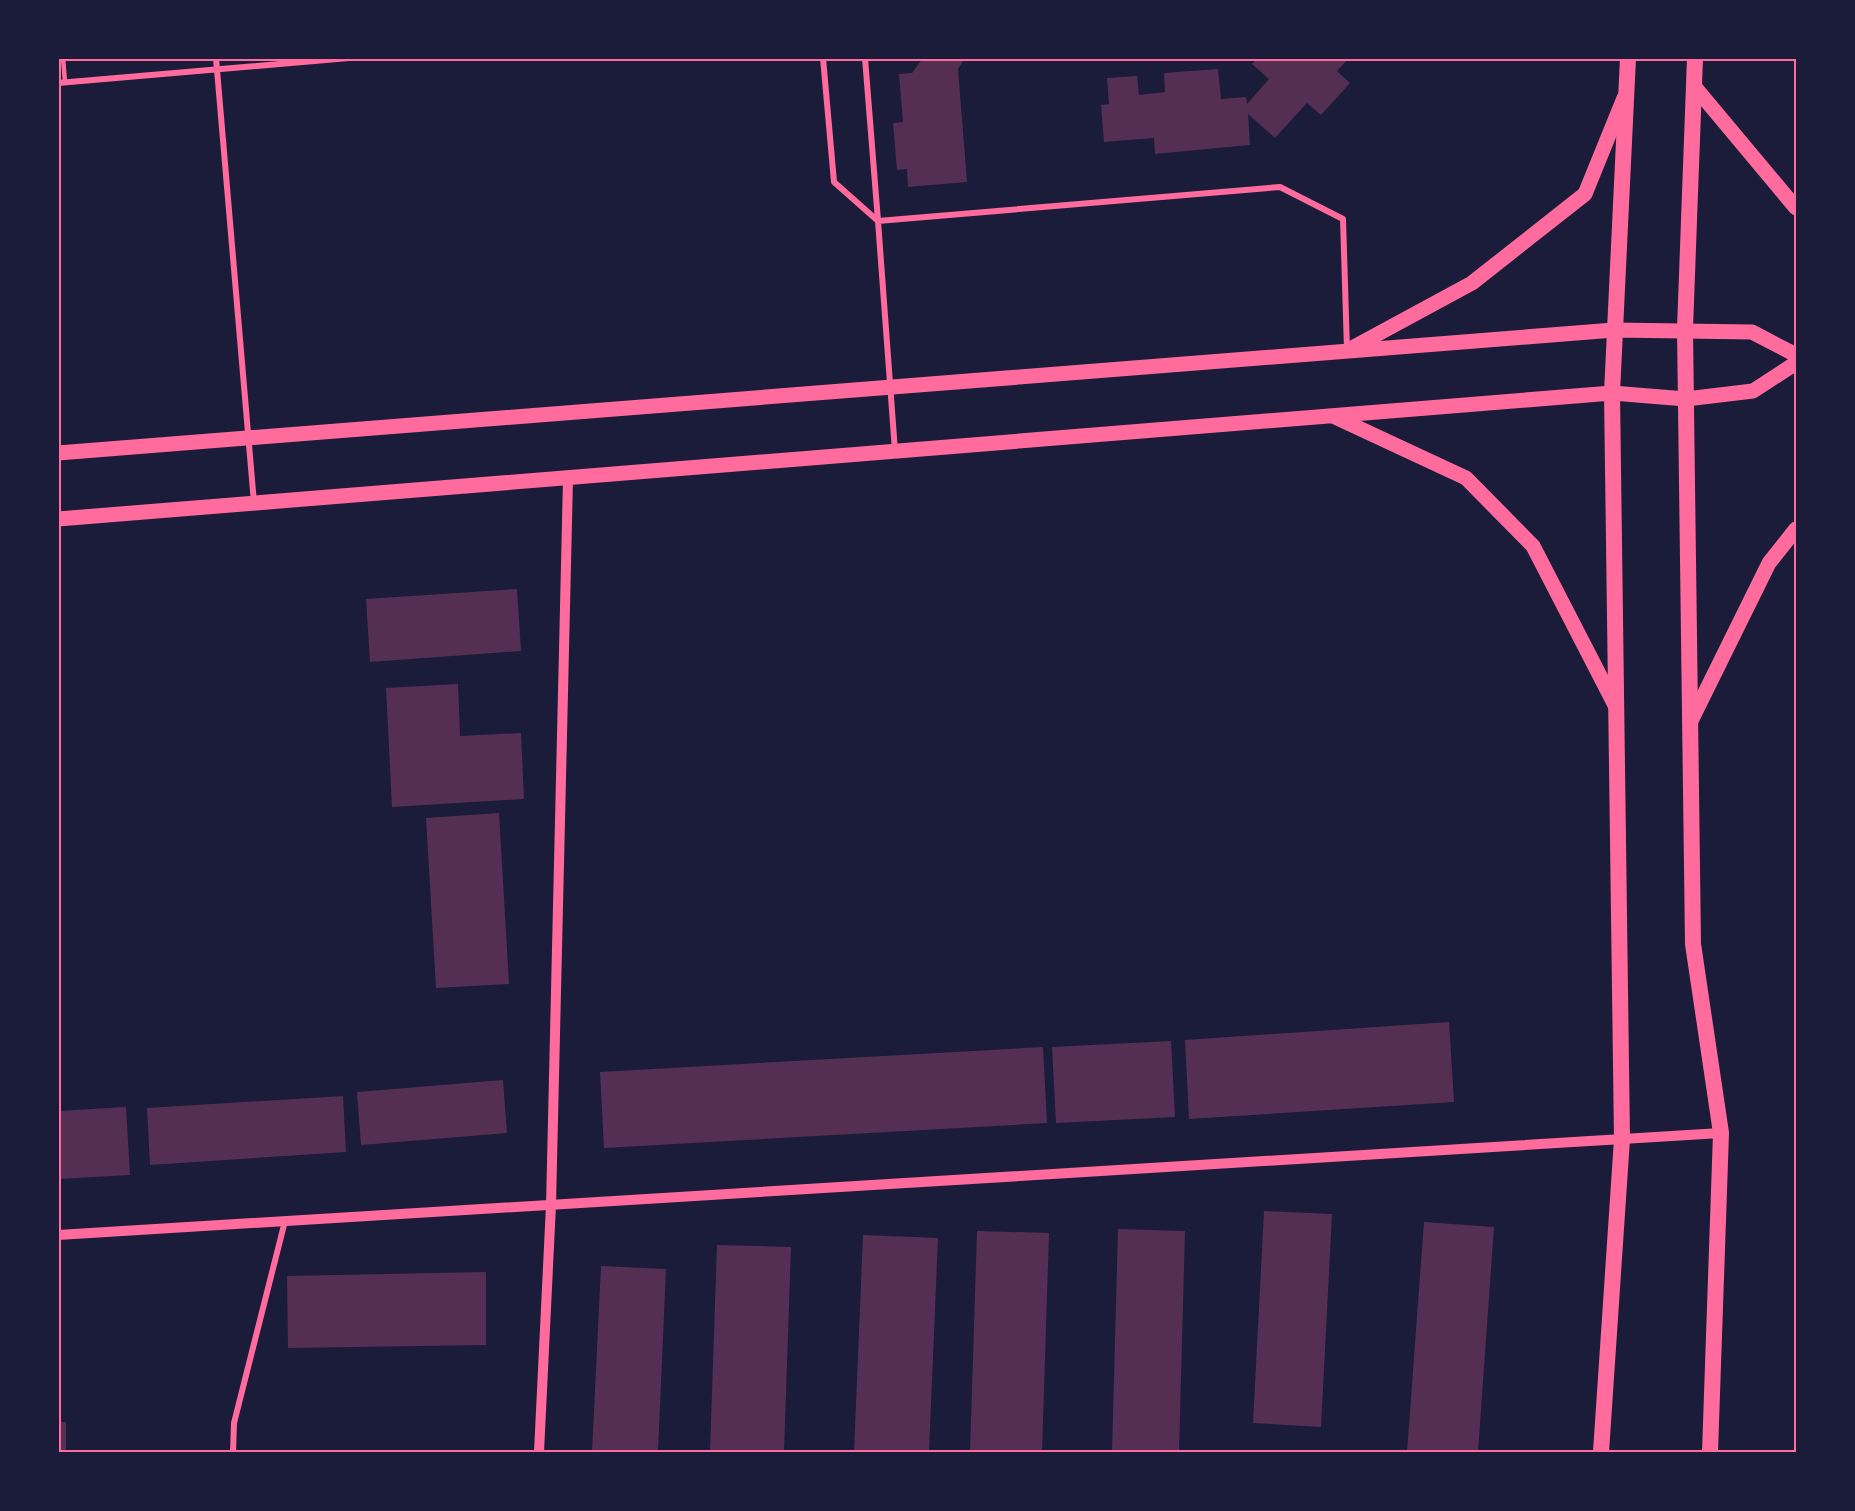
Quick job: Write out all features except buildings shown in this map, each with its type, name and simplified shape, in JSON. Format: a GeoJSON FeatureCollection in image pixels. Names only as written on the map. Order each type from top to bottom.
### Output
{"type":"FeatureCollection","features":[{"type":"Feature","properties":{"kind":"highway"},"geometry":{"type":"LineString","coordinates":[[1601,1452],[1622,1139],[1612,393],[1628,58]]}},
{"type":"Feature","properties":{"kind":"highway"},"geometry":{"type":"LineString","coordinates":[[1695,58],[1685,329],[1694,944],[1721,1133],[1710,1452]]}},
{"type":"Feature","properties":{"kind":"main road"},"geometry":{"type":"LineString","coordinates":[[1694,86],[1797,208]]}},
{"type":"Feature","properties":{"kind":"main road"},"geometry":{"type":"LineString","coordinates":[[1347,351],[1472,283],[1585,194],[1626,92]]}},
{"type":"Feature","properties":{"kind":"main road"},"geometry":{"type":"LineString","coordinates":[[58,453],[1614,330],[1685,329],[1752,332],[1797,355]]}},
{"type":"Feature","properties":{"kind":"main road"},"geometry":{"type":"LineString","coordinates":[[58,519],[1612,393],[1686,399],[1753,391],[1797,363]]}},
{"type":"Feature","properties":{"kind":"main road"},"geometry":{"type":"LineString","coordinates":[[1332,416],[1466,478],[1533,546],[1616,707]]}},
{"type":"Feature","properties":{"kind":"main road"},"geometry":{"type":"LineString","coordinates":[[1690,723],[1769,563],[1797,529]]}},
{"type":"Feature","properties":{"kind":"street"},"geometry":{"type":"LineString","coordinates":[[216,58],[254,504]]}},
{"type":"Feature","properties":{"kind":"street"},"geometry":{"type":"LineString","coordinates":[[62,82],[349,58]]}},
{"type":"Feature","properties":{"kind":"street"},"geometry":{"type":"LineString","coordinates":[[824,58],[834,182],[878,221],[1280,187],[1343,219],[1347,351]]}},
{"type":"Feature","properties":{"kind":"street"},"geometry":{"type":"LineString","coordinates":[[865,58],[895,452]]}},
{"type":"Feature","properties":{"kind":"street"},"geometry":{"type":"LineString","coordinates":[[539,1452],[550,1205],[568,479]]}},
{"type":"Feature","properties":{"kind":"street"},"geometry":{"type":"LineString","coordinates":[[58,1235],[1721,1133]]}},
{"type":"Feature","properties":{"kind":"street"},"geometry":{"type":"LineString","coordinates":[[233,1452],[234,1423],[285,1221]]}},
{"type":"Feature","properties":{"kind":"lane"},"geometry":{"type":"LineString","coordinates":[[62,82],[63,58]]}}]}
